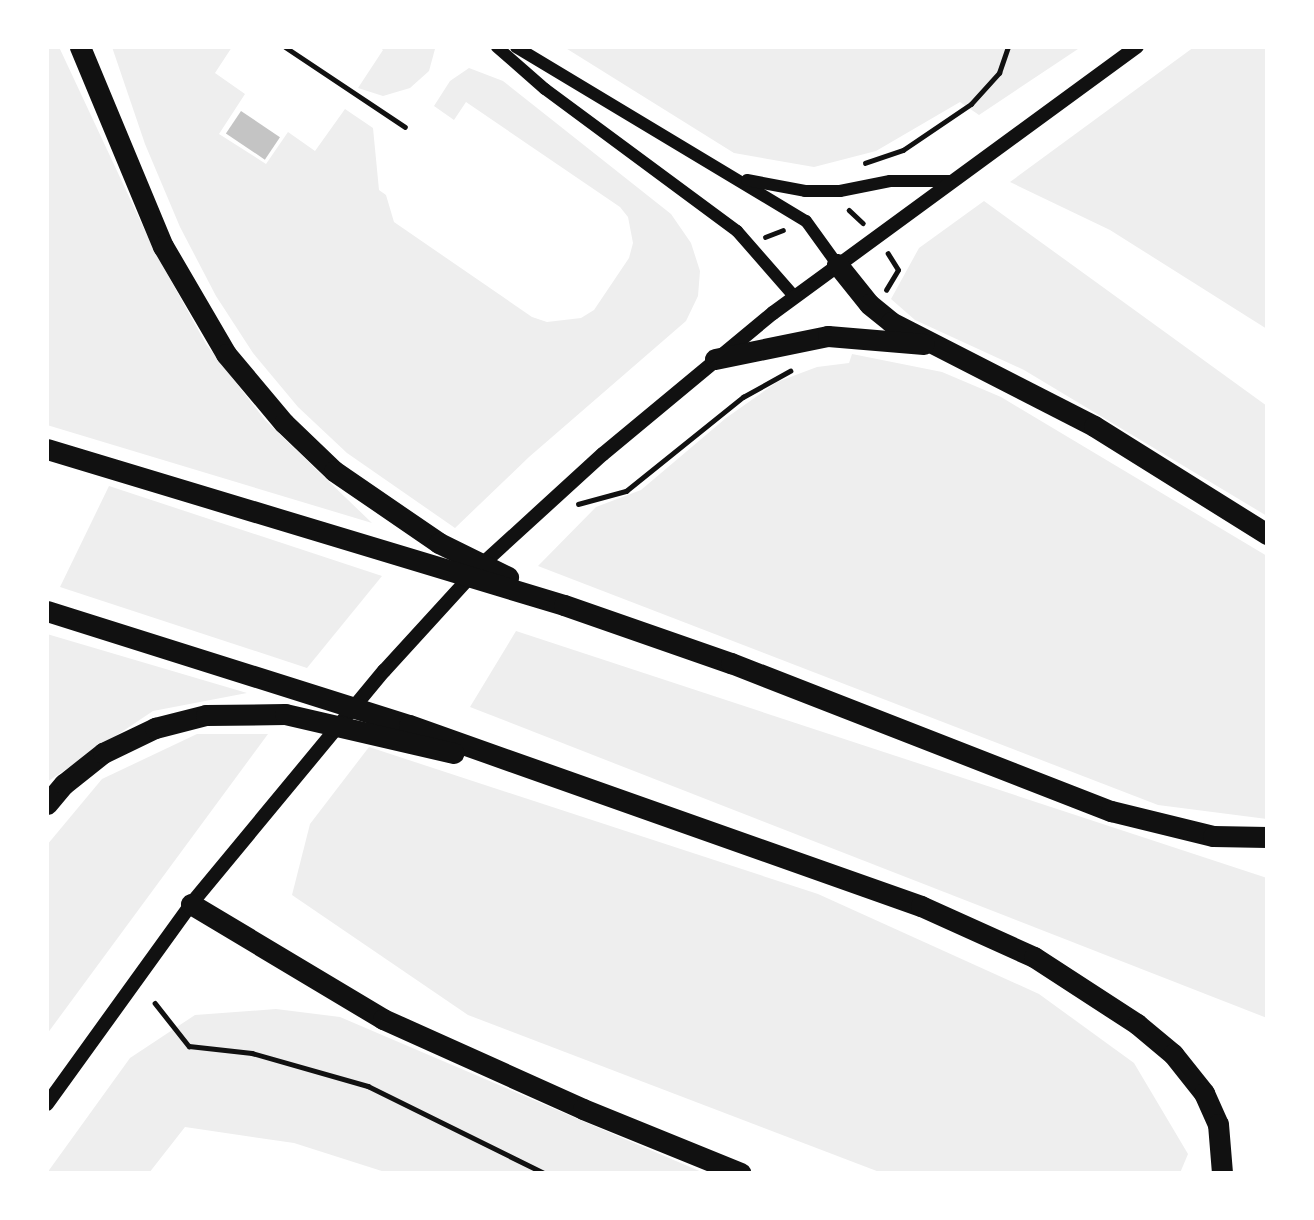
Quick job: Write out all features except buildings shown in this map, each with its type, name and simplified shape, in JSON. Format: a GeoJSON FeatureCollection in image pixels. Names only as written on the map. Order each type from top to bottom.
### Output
{"type":"FeatureCollection","features":[{"type":"Feature","properties":{"kind":"highway"},"geometry":{"type":"LineString","coordinates":[[80,47],[163,246],[192,300],[226,354],[284,423],[334,471],[393,514],[439,543],[564,605]]}},
{"type":"Feature","properties":{"kind":"highway"},"geometry":{"type":"LineString","coordinates":[[837,264],[869,304],[933,345],[1094,426],[1267,534]]}},
{"type":"Feature","properties":{"kind":"highway"},"geometry":{"type":"LineString","coordinates":[[715,359],[828,336],[933,345]]}},
{"type":"Feature","properties":{"kind":"highway"},"geometry":{"type":"LineString","coordinates":[[47,449],[564,605],[731,663],[1111,811],[1213,836],[1267,837]]}},
{"type":"Feature","properties":{"kind":"highway"},"geometry":{"type":"LineString","coordinates":[[47,611],[280,681],[921,906],[1034,957],[1137,1024],[1173,1054],[1204,1093],[1217,1124],[1222,1173]]}},
{"type":"Feature","properties":{"kind":"highway"},"geometry":{"type":"LineString","coordinates":[[47,804],[64,784],[103,753],[155,728],[206,715],[285,714],[531,771]]}},
{"type":"Feature","properties":{"kind":"highway"},"geometry":{"type":"LineString","coordinates":[[191,904],[383,1018],[583,1109],[741,1173]]}},
{"type":"Feature","properties":{"kind":"main road"},"geometry":{"type":"LineString","coordinates":[[47,1104],[191,904],[270,807],[440,609],[546,505],[715,359],[794,296],[1137,47]]}},
{"type":"Feature","properties":{"kind":"street"},"geometry":{"type":"LineString","coordinates":[[497,47],[545,89],[737,232],[794,296]]}},
{"type":"Feature","properties":{"kind":"street"},"geometry":{"type":"LineString","coordinates":[[516,47],[806,221],[837,264]]}},
{"type":"Feature","properties":{"kind":"street"},"geometry":{"type":"LineString","coordinates":[[733,176],[805,191],[840,191],[890,181],[952,181]]}},
{"type":"Feature","properties":{"kind":"lane"},"geometry":{"type":"LineString","coordinates":[[285,47],[405,127]]}},
{"type":"Feature","properties":{"kind":"path"},"geometry":{"type":"LineString","coordinates":[[861,164],[903,150],[936,131],[990,86],[1008,47]]}},
{"type":"Feature","properties":{"kind":"path"},"geometry":{"type":"LineString","coordinates":[[770,235],[788,228]]}},
{"type":"Feature","properties":{"kind":"path"},"geometry":{"type":"LineString","coordinates":[[886,290],[898,270],[895,262]]}},
{"type":"Feature","properties":{"kind":"path"},"geometry":{"type":"LineString","coordinates":[[546,505],[589,504],[626,491],[743,397],[794,369]]}},
{"type":"Feature","properties":{"kind":"path"},"geometry":{"type":"LineString","coordinates":[[155,1003],[189,1046],[252,1053],[368,1086],[544,1173]]}},
{"type":"Feature","properties":{"kind":"shaded area"},"geometry":{"type":"Polygon","coordinates":[[[47,47],[59,47],[154,250],[206,344],[265,420],[372,523],[47,425],[47,47]]]}},
{"type":"Feature","properties":{"kind":"shaded area"},"geometry":{"type":"Polygon","coordinates":[[[112,47],[232,47],[215,73],[245,94],[219,134],[266,164],[288,132],[315,151],[345,109],[373,128],[379,190],[386,195],[394,222],[532,317],[547,322],[581,318],[594,310],[629,258],[633,243],[628,217],[620,207],[466,102],[454,120],[434,106],[450,81],[469,68],[503,81],[671,214],[691,243],[700,271],[698,296],[686,321],[529,457],[455,528],[347,453],[298,407],[253,353],[216,296],[180,227],[145,144],[112,47]]]}},
{"type":"Feature","properties":{"kind":"shaded area"},"geometry":{"type":"Polygon","coordinates":[[[379,47],[435,49],[429,71],[410,88],[383,96],[358,88],[383,50],[379,47]]]}},
{"type":"Feature","properties":{"kind":"shaded area"},"geometry":{"type":"Polygon","coordinates":[[[564,47],[1081,47],[979,115],[960,102],[876,151],[814,167],[734,153],[564,47]]]}},
{"type":"Feature","properties":{"kind":"shaded area"},"geometry":{"type":"Polygon","coordinates":[[[1194,47],[1267,47],[1267,329],[1110,230],[1010,182],[1194,47]]]}},
{"type":"Feature","properties":{"kind":"shaded area"},"geometry":{"type":"Polygon","coordinates":[[[984,201],[1267,406],[1267,516],[1024,370],[915,320],[891,299],[919,248],[984,201]]]}},
{"type":"Feature","properties":{"kind":"shaded area"},"geometry":{"type":"Polygon","coordinates":[[[852,354],[942,372],[1001,397],[1267,556],[1267,819],[1158,805],[538,566],[596,507],[641,490],[726,418],[777,382],[817,367],[849,363],[852,354]]]}},
{"type":"Feature","properties":{"kind":"shaded area"},"geometry":{"type":"Polygon","coordinates":[[[109,486],[382,576],[307,668],[60,587],[109,486]]]}},
{"type":"Feature","properties":{"kind":"shaded area"},"geometry":{"type":"Polygon","coordinates":[[[516,631],[1267,878],[1267,1018],[470,707],[516,631]]]}},
{"type":"Feature","properties":{"kind":"shaded area"},"geometry":{"type":"Polygon","coordinates":[[[47,634],[247,693],[153,711],[47,782],[47,634]]]}},
{"type":"Feature","properties":{"kind":"shaded area"},"geometry":{"type":"Polygon","coordinates":[[[197,734],[268,734],[47,1034],[47,845],[102,779],[197,734]]]}},
{"type":"Feature","properties":{"kind":"shaded area"},"geometry":{"type":"Polygon","coordinates":[[[369,747],[818,894],[1039,994],[1134,1063],[1188,1154],[1180,1173],[882,1173],[468,1015],[292,895],[310,824],[369,747]]]}},
{"type":"Feature","properties":{"kind":"shaded area"},"geometry":{"type":"Polygon","coordinates":[[[276,1009],[340,1017],[704,1173],[388,1173],[294,1143],[185,1127],[149,1173],[47,1173],[130,1058],[195,1015],[276,1009]]]}}]}
